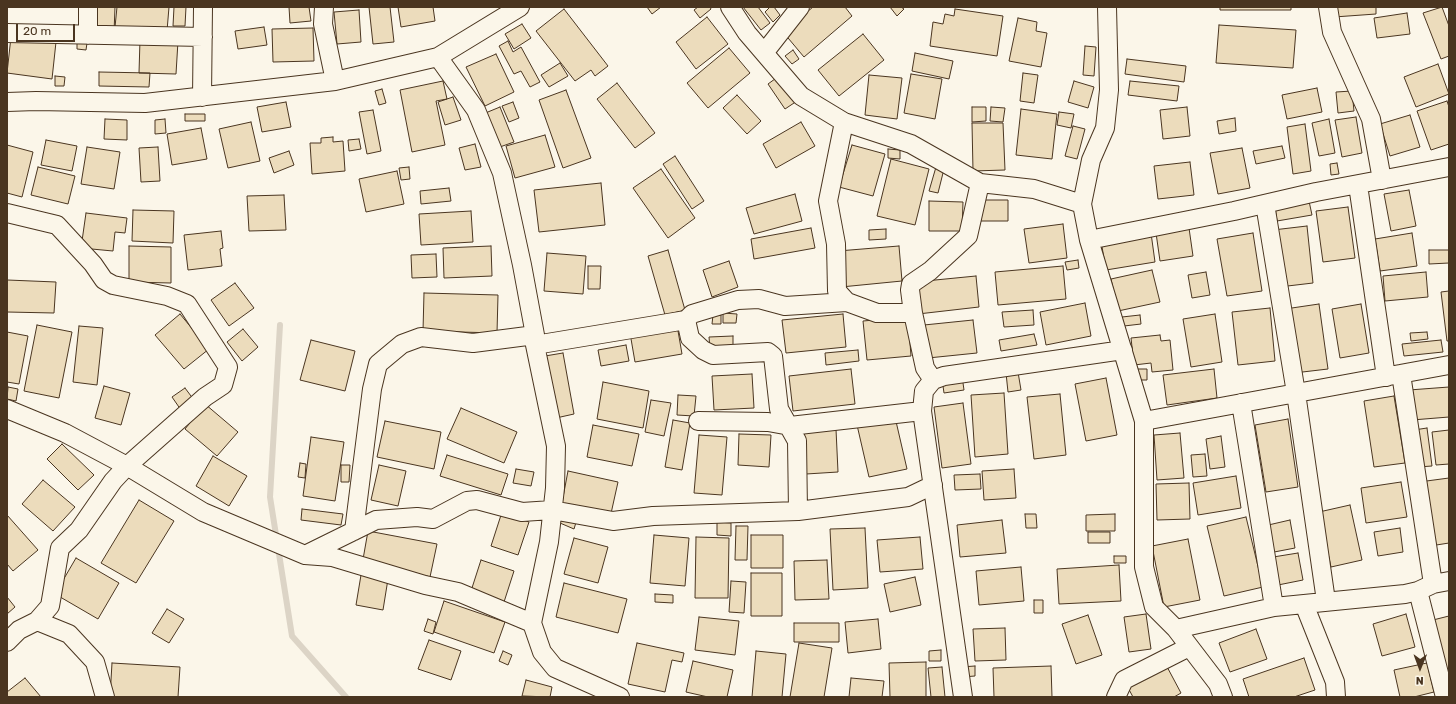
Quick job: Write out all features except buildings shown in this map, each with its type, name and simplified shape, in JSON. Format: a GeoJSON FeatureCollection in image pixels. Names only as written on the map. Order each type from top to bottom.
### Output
{"type":"FeatureCollection","features":[{"type":"Feature","properties":{"kind":"street"},"geometry":{"type":"LineString","coordinates":[[88,7],[88,35]]}},
{"type":"Feature","properties":{"kind":"street"},"geometry":{"type":"LineString","coordinates":[[202,97],[203,7]]}},
{"type":"Feature","properties":{"kind":"street"},"geometry":{"type":"LineString","coordinates":[[324,7],[324,24],[335,82]]}},
{"type":"Feature","properties":{"kind":"street"},"geometry":{"type":"LineString","coordinates":[[7,102],[36,101],[145,103],[335,82],[438,57],[520,7]]}},
{"type":"Feature","properties":{"kind":"street"},"geometry":{"type":"LineString","coordinates":[[730,7],[747,33],[801,96],[844,122],[911,144],[980,183],[994,186],[1034,189],[1082,204]]}},
{"type":"Feature","properties":{"kind":"street"},"geometry":{"type":"LineString","coordinates":[[764,52],[800,7]]}},
{"type":"Feature","properties":{"kind":"street"},"geometry":{"type":"LineString","coordinates":[[1328,7],[1332,32],[1371,119],[1382,180]]}},
{"type":"Feature","properties":{"kind":"street"},"geometry":{"type":"LineString","coordinates":[[1105,8],[1109,90],[1105,128],[1091,160],[1082,204],[1089,240],[1144,422],[1144,567],[1154,607],[1176,629],[1218,684],[1224,697]]}},
{"type":"Feature","properties":{"kind":"street"},"geometry":{"type":"LineString","coordinates":[[7,33],[203,37]]}},
{"type":"Feature","properties":{"kind":"street"},"geometry":{"type":"LineString","coordinates":[[438,57],[476,110],[502,173],[556,446],[549,542],[532,623],[542,652],[555,668],[612,696]]}},
{"type":"Feature","properties":{"kind":"street"},"geometry":{"type":"LineString","coordinates":[[844,122],[828,200],[836,244],[837,291],[848,302],[877,313],[912,312]]}},
{"type":"Feature","properties":{"kind":"street"},"geometry":{"type":"LineString","coordinates":[[1089,240],[1449,167]]}},
{"type":"Feature","properties":{"kind":"street"},"geometry":{"type":"LineString","coordinates":[[933,380],[926,368],[912,312],[910,290],[911,284],[930,271],[968,236],[980,183]]}},
{"type":"Feature","properties":{"kind":"street"},"geometry":{"type":"LineString","coordinates":[[1358,185],[1433,585],[1445,697]]}},
{"type":"Feature","properties":{"kind":"street"},"geometry":{"type":"LineString","coordinates":[[1265,204],[1296,393],[1326,602]]}},
{"type":"Feature","properties":{"kind":"street"},"geometry":{"type":"LineString","coordinates":[[7,213],[57,225],[93,264],[104,280],[113,285],[167,296],[187,304],[228,367],[223,385],[205,397],[127,466],[113,481],[79,530],[60,548],[50,606],[37,621],[19,630],[7,642]]}},
{"type":"Feature","properties":{"kind":"street"},"geometry":{"type":"LineString","coordinates":[[354,531],[372,388],[378,364],[402,344],[421,337],[473,343],[535,340],[686,320],[692,314],[738,300],[759,299],[785,306],[848,302]]}},
{"type":"Feature","properties":{"kind":"street"},"geometry":{"type":"LineString","coordinates":[[686,320],[690,338],[703,350],[713,355],[768,352],[773,356],[779,409],[790,426],[797,441],[798,511]]}},
{"type":"Feature","properties":{"kind":"street"},"geometry":{"type":"LineString","coordinates":[[963,697],[922,411],[924,391],[933,380],[944,376],[1123,350]]}},
{"type":"Feature","properties":{"kind":"street"},"geometry":{"type":"LineString","coordinates":[[1144,422],[1449,365]]}},
{"type":"Feature","properties":{"kind":"street"},"geometry":{"type":"LineString","coordinates":[[1241,403],[1274,607]]}},
{"type":"Feature","properties":{"kind":"street"},"geometry":{"type":"LineString","coordinates":[[7,409],[65,433],[127,466],[203,512],[305,555],[332,558],[425,585],[458,592],[532,623]]}},
{"type":"Feature","properties":{"kind":"street"},"geometry":{"type":"LineString","coordinates":[[698,420],[768,422],[790,426],[922,411]]}},
{"type":"Feature","properties":{"kind":"street"},"geometry":{"type":"LineString","coordinates":[[305,555],[376,520],[417,517],[433,519],[467,501],[477,500],[522,512],[552,510],[613,521],[653,516],[798,511],[908,497],[933,485]]}},
{"type":"Feature","properties":{"kind":"street"},"geometry":{"type":"LineString","coordinates":[[1176,629],[1274,607],[1326,602],[1433,585]]}},
{"type":"Feature","properties":{"kind":"street"},"geometry":{"type":"LineString","coordinates":[[1304,604],[1335,682],[1336,697]]}},
{"type":"Feature","properties":{"kind":"street"},"geometry":{"type":"LineString","coordinates":[[37,621],[69,634],[95,662],[105,697]]}},
{"type":"Feature","properties":{"kind":"street"},"geometry":{"type":"LineString","coordinates":[[1116,697],[1124,680],[1189,647]]}},
{"type":"Feature","properties":{"kind":"waterway"},"geometry":{"type":"LineString","coordinates":[[280,325],[270,497],[292,636],[346,697]]}}]}
